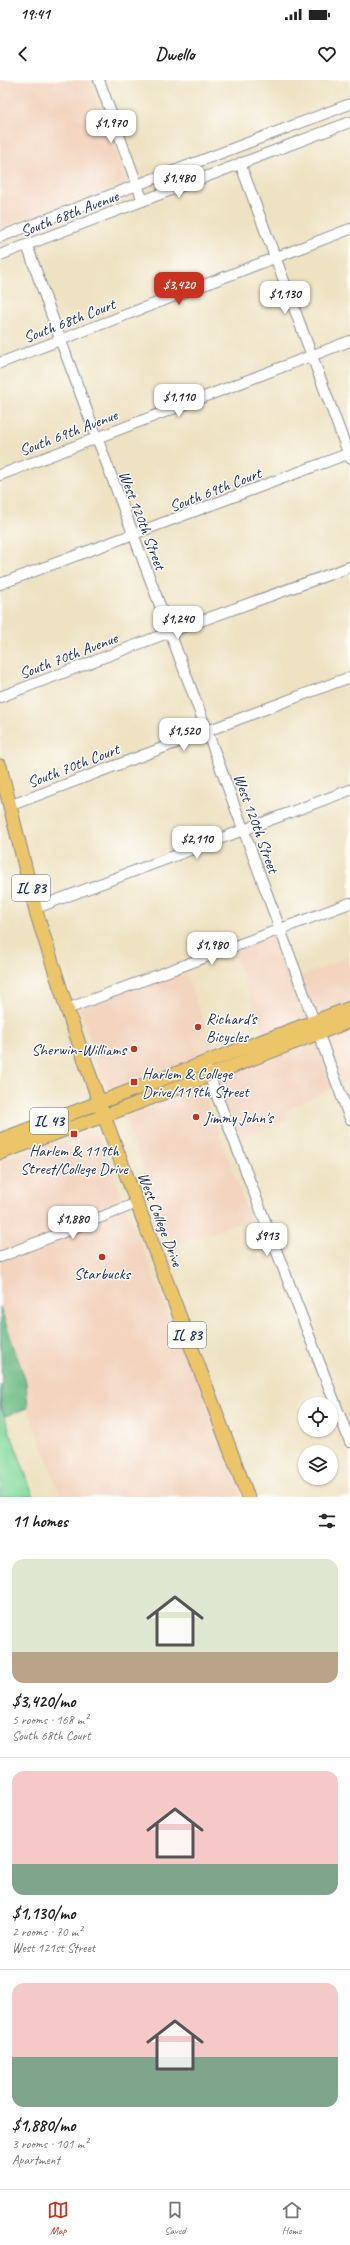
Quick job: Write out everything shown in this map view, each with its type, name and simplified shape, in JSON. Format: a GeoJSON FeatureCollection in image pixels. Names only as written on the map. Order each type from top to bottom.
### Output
{"type":"FeatureCollection","features":[{"type":"Feature","properties":{"kind":"main road","name":"West College Drive"},"geometry":{"type":"LineString","coordinates":[[0,766],[36,908],[67,1009],[104,1116],[248,1497]]}},
{"type":"Feature","properties":{"kind":"main road","name":"IL 43"},"geometry":{"type":"LineString","coordinates":[[0,1153],[104,1116],[208,1075],[316,1027],[350,1008]]}},
{"type":"Feature","properties":{"kind":"main road","name":"IL 43"},"geometry":{"type":"LineString","coordinates":[[0,1140],[204,1063],[316,1027],[350,1021]]}},
{"type":"Feature","properties":{"kind":"street"},"geometry":{"type":"LineString","coordinates":[[102,81],[143,201]]}},
{"type":"Feature","properties":{"kind":"street"},"geometry":{"type":"LineString","coordinates":[[0,237],[350,104]]}},
{"type":"Feature","properties":{"kind":"street","name":"South 68th Avenue"},"geometry":{"type":"LineString","coordinates":[[0,255],[350,122]]}},
{"type":"Feature","properties":{"kind":"street"},"geometry":{"type":"LineString","coordinates":[[240,164],[349,455]]}},
{"type":"Feature","properties":{"kind":"street","name":"South 68th Court"},"geometry":{"type":"LineString","coordinates":[[0,363],[350,229]]}},
{"type":"Feature","properties":{"kind":"street","name":"West 120th Street"},"geometry":{"type":"LineString","coordinates":[[27,245],[132,536],[170,632],[350,1119]]}},
{"type":"Feature","properties":{"kind":"street","name":"South 69th Avenue"},"geometry":{"type":"LineString","coordinates":[[0,475],[350,341]]}},
{"type":"Feature","properties":{"kind":"street","name":"South 69th Court"},"geometry":{"type":"LineString","coordinates":[[0,584],[349,455]]}},
{"type":"Feature","properties":{"kind":"street","name":"South 70th Avenue"},"geometry":{"type":"LineString","coordinates":[[0,697],[170,632],[350,567]]}},
{"type":"Feature","properties":{"kind":"street","name":"South 70th Court"},"geometry":{"type":"LineString","coordinates":[[9,806],[350,677]]}},
{"type":"Feature","properties":{"kind":"street"},"geometry":{"type":"LineString","coordinates":[[36,908],[350,790]]}},
{"type":"Feature","properties":{"kind":"street"},"geometry":{"type":"LineString","coordinates":[[67,1009],[350,902]]}},
{"type":"Feature","properties":{"kind":"street"},"geometry":{"type":"LineString","coordinates":[[204,1063],[350,1442]]}},
{"type":"Feature","properties":{"kind":"street"},"geometry":{"type":"LineString","coordinates":[[0,1257],[137,1203]]}},
{"type":"Feature","properties":{"kind":"shaded area"},"geometry":{"type":"Polygon","coordinates":[[[0,80],[89,80],[126,182],[0,229],[0,80]]]}},
{"type":"Feature","properties":{"kind":"shaded area"},"geometry":{"type":"Polygon","coordinates":[[[277,933],[294,979],[350,956],[350,1003],[265,1035],[233,950],[277,933]]]}},
{"type":"Feature","properties":{"kind":"shaded area"},"geometry":{"type":"Polygon","coordinates":[[[184,969],[216,1054],[122,1089],[109,1087],[103,1080],[80,1008],[184,969]]]}},
{"type":"Feature","properties":{"kind":"shaded area"},"geometry":{"type":"Polygon","coordinates":[[[350,1028],[350,1079],[284,1112],[286,1120],[238,1140],[215,1079],[350,1028]]]}},
{"type":"Feature","properties":{"kind":"shaded area"},"geometry":{"type":"Polygon","coordinates":[[[202,1088],[250,1218],[172,1247],[124,1117],[202,1088]]]}},
{"type":"Feature","properties":{"kind":"shaded area"},"geometry":{"type":"Polygon","coordinates":[[[82,1129],[95,1132],[100,1140],[173,1326],[217,1427],[242,1497],[61,1497],[28,1409],[26,1382],[0,1307],[0,1161],[82,1129]]]}},
{"type":"Feature","properties":{"kind":"green space"},"geometry":{"type":"Polygon","coordinates":[[[0,1307],[26,1382],[28,1408],[5,1416],[0,1405],[2,1397],[0,1307]]]}},
{"type":"Feature","properties":{"kind":"green space"},"geometry":{"type":"Polygon","coordinates":[[[0,1385],[2,1397],[0,1405],[0,1385]]]}},
{"type":"Feature","properties":{"kind":"green space"},"geometry":{"type":"Polygon","coordinates":[[[0,1405],[34,1497],[0,1497],[0,1405]]]}},
{"type":"Feature","properties":{"kind":"place","name":"Richard's Bicycles"},"geometry":{"type":"Point","coordinates":[198,1027]}},
{"type":"Feature","properties":{"kind":"place","name":"Sherwin-Williams"},"geometry":{"type":"Point","coordinates":[134,1049]}},
{"type":"Feature","properties":{"kind":"place","name":"Harlem & College Drive/119th Street"},"geometry":{"type":"Point","coordinates":[134,1082]}},
{"type":"Feature","properties":{"kind":"place","name":"Jimmy John's"},"geometry":{"type":"Point","coordinates":[196,1117]}},
{"type":"Feature","properties":{"kind":"place","name":"Harlem & 119th Street/College Drive"},"geometry":{"type":"Point","coordinates":[74,1134]}},
{"type":"Feature","properties":{"kind":"place","name":"Starbucks"},"geometry":{"type":"Point","coordinates":[102,1257]}}]}
